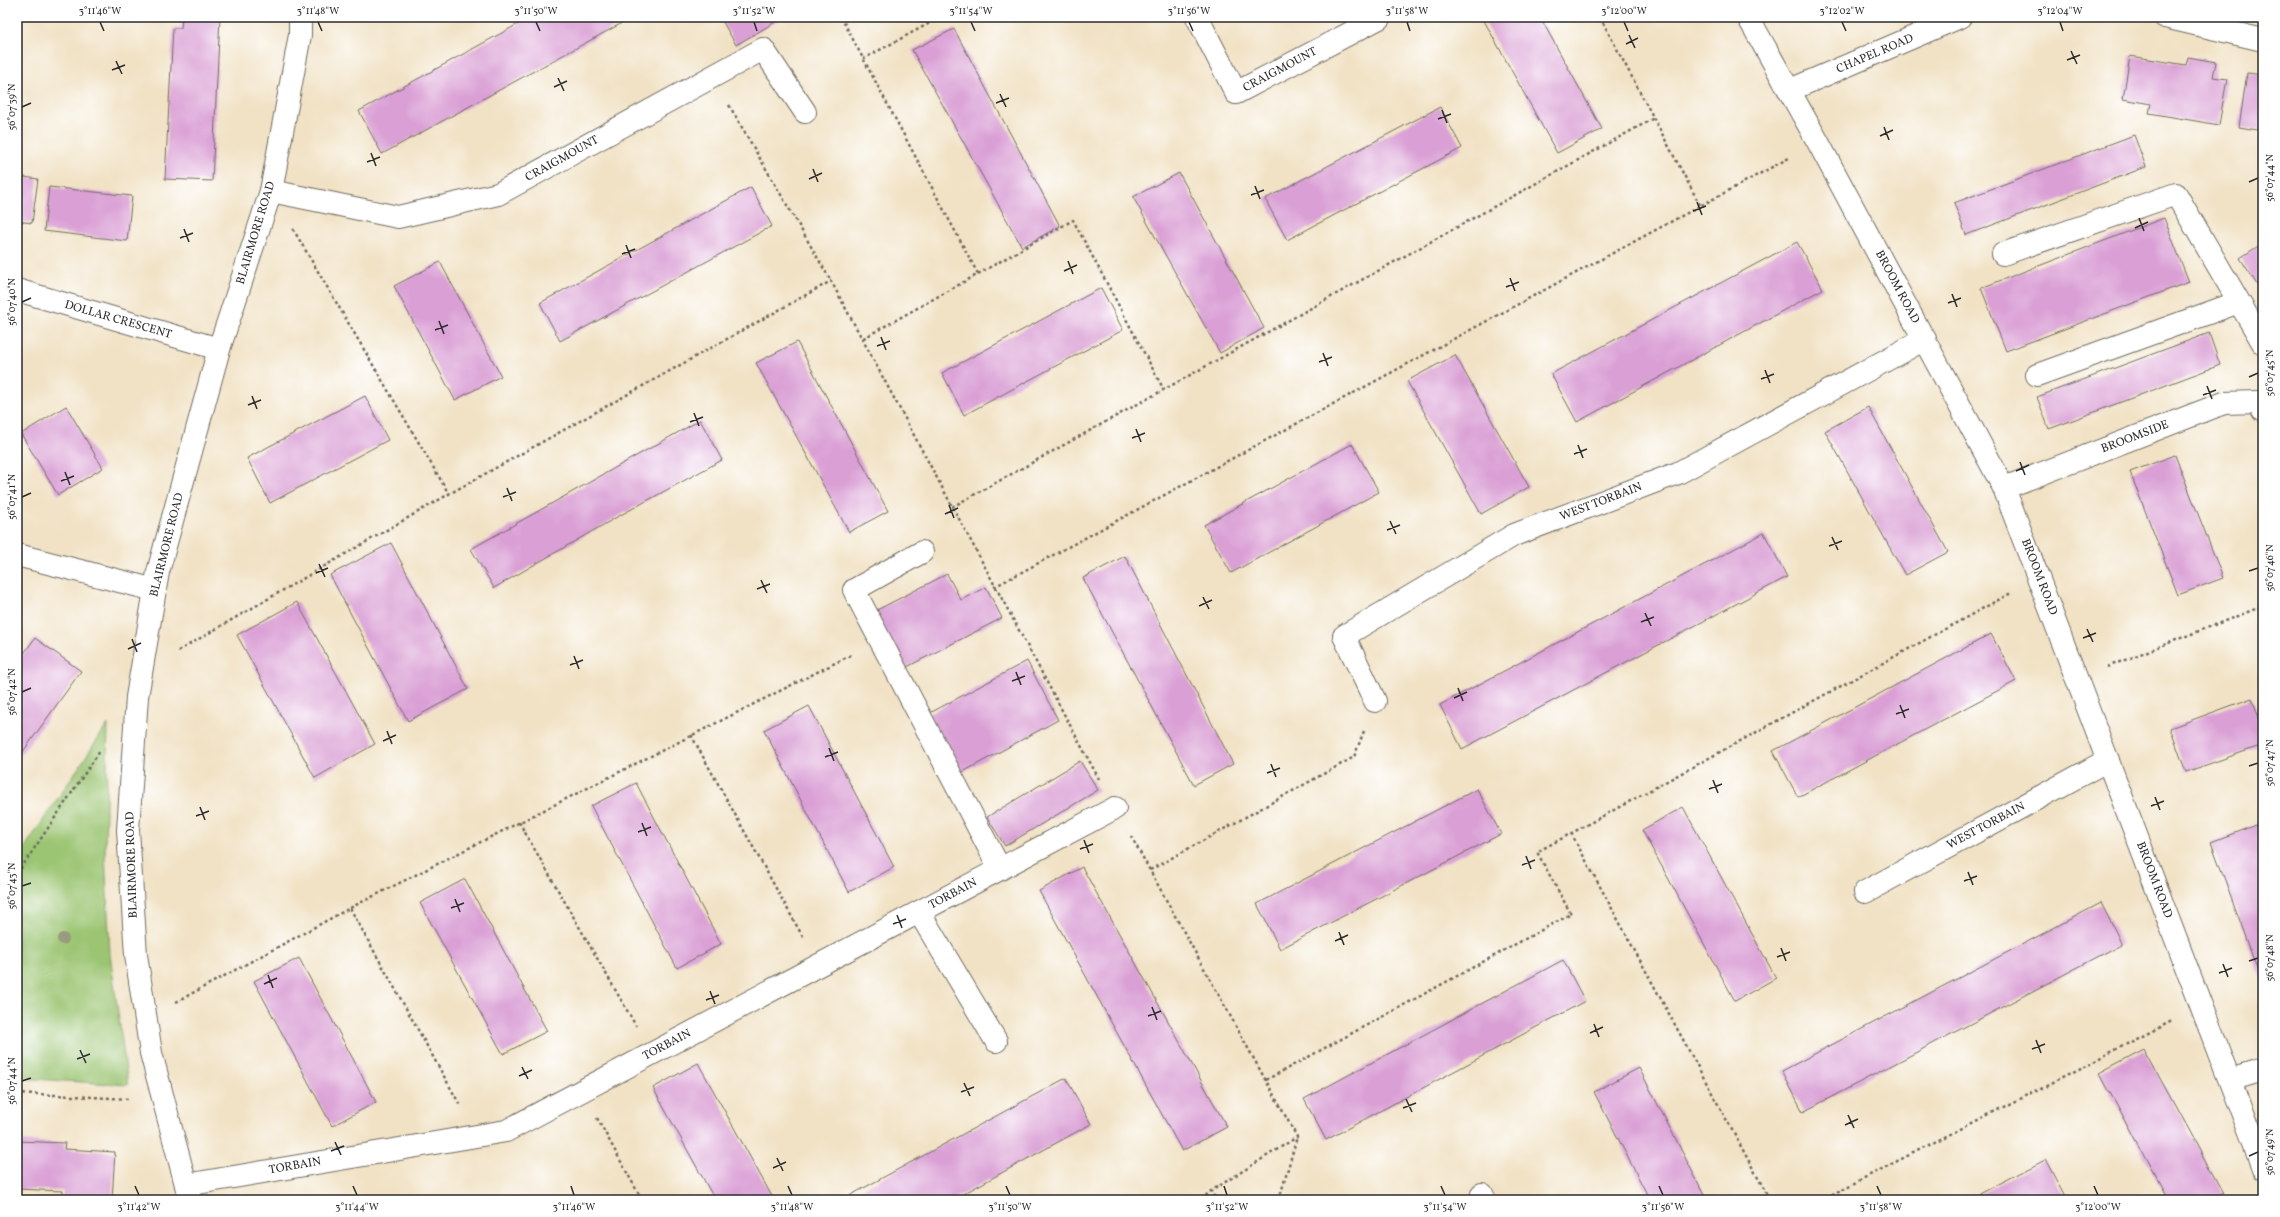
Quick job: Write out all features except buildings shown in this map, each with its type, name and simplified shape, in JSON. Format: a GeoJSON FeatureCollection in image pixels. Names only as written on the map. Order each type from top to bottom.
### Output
{"type":"FeatureCollection","features":[{"type":"Feature","properties":{"kind":"street","name":"BLAIRMORE ROAD"},"geometry":{"type":"LineString","coordinates":[[188,1192],[151,1053],[136,955],[128,830],[137,697],[155,590],[219,349],[271,191],[300,35],[300,17]]}},
{"type":"Feature","properties":{"kind":"street","name":"CRAIGMOUNT"},"geometry":{"type":"LineString","coordinates":[[1197,17],[1236,93],[1379,18]]}},
{"type":"Feature","properties":{"kind":"street","name":"BROOM ROAD"},"geometry":{"type":"LineString","coordinates":[[1748,17],[1790,90],[2004,488],[2263,1168]]}},
{"type":"Feature","properties":{"kind":"street","name":"CHAPEL ROAD"},"geometry":{"type":"LineString","coordinates":[[1790,90],[1960,17]]}},
{"type":"Feature","properties":{"kind":"street"},"geometry":{"type":"LineString","coordinates":[[2165,17],[2263,40]]}},
{"type":"Feature","properties":{"kind":"street","name":"CRAIGMOUNT"},"geometry":{"type":"LineString","coordinates":[[271,191],[398,217],[498,194],[763,49],[805,112]]}},
{"type":"Feature","properties":{"kind":"street"},"geometry":{"type":"LineString","coordinates":[[2003,254],[2176,194],[2263,343]]}},
{"type":"Feature","properties":{"kind":"street","name":"DOLLAR CRESCENT"},"geometry":{"type":"LineString","coordinates":[[17,290],[219,349]]}},
{"type":"Feature","properties":{"kind":"street"},"geometry":{"type":"LineString","coordinates":[[2037,375],[2239,302]]}},
{"type":"Feature","properties":{"kind":"street","name":"WEST TORBAIN"},"geometry":{"type":"LineString","coordinates":[[1376,701],[1344,636],[1514,535],[1678,473],[1925,339]]}},
{"type":"Feature","properties":{"kind":"street","name":"BROOMSIDE"},"geometry":{"type":"LineString","coordinates":[[2004,488],[2224,403],[2261,403]]}},
{"type":"Feature","properties":{"kind":"street"},"geometry":{"type":"LineString","coordinates":[[922,552],[854,590],[1000,869]]}},
{"type":"Feature","properties":{"kind":"street"},"geometry":{"type":"LineString","coordinates":[[17,555],[155,590]]}},
{"type":"Feature","properties":{"kind":"street","name":"WEST TORBAIN"},"geometry":{"type":"LineString","coordinates":[[1864,892],[2108,760]]}},
{"type":"Feature","properties":{"kind":"street","name":"TORBAIN"},"geometry":{"type":"LineString","coordinates":[[188,1192],[506,1131],[1115,808]]}},
{"type":"Feature","properties":{"kind":"street"},"geometry":{"type":"LineString","coordinates":[[919,912],[996,1041]]}},
{"type":"Feature","properties":{"kind":"street"},"geometry":{"type":"LineString","coordinates":[[2230,1080],[2263,1070]]}},
{"type":"Feature","properties":{"kind":"path"},"geometry":{"type":"LineString","coordinates":[[841,17],[978,274]]}},
{"type":"Feature","properties":{"kind":"path"},"geometry":{"type":"LineString","coordinates":[[863,59],[942,17]]}},
{"type":"Feature","properties":{"kind":"path"},"geometry":{"type":"LineString","coordinates":[[1600,17],[1701,206]]}},
{"type":"Feature","properties":{"kind":"path"},"geometry":{"type":"LineString","coordinates":[[713,77],[831,281]]}},
{"type":"Feature","properties":{"kind":"path"},"geometry":{"type":"LineString","coordinates":[[952,507],[1654,118]]}},
{"type":"Feature","properties":{"kind":"path"},"geometry":{"type":"LineString","coordinates":[[994,587],[1818,142]]}},
{"type":"Feature","properties":{"kind":"path"},"geometry":{"type":"LineString","coordinates":[[862,339],[1073,220],[1164,390]]}},
{"type":"Feature","properties":{"kind":"path"},"geometry":{"type":"LineString","coordinates":[[141,672],[449,494]]}},
{"type":"Feature","properties":{"kind":"path"},"geometry":{"type":"LineString","coordinates":[[1266,1080],[1571,914],[1537,852],[2039,577]]}},
{"type":"Feature","properties":{"kind":"path"},"geometry":{"type":"LineString","coordinates":[[2077,679],[2263,606]]}},
{"type":"Feature","properties":{"kind":"path"},"geometry":{"type":"LineString","coordinates":[[2259,608],[2263,618]]}},
{"type":"Feature","properties":{"kind":"path"},"geometry":{"type":"LineString","coordinates":[[144,1012],[176,1002],[350,908],[880,640]]}},
{"type":"Feature","properties":{"kind":"path"},"geometry":{"type":"LineString","coordinates":[[1150,870],[1354,757],[1376,701]]}},
{"type":"Feature","properties":{"kind":"path"},"geometry":{"type":"LineString","coordinates":[[691,735],[819,965]]}},
{"type":"Feature","properties":{"kind":"path"},"geometry":{"type":"LineString","coordinates":[[17,874],[101,749]]}},
{"type":"Feature","properties":{"kind":"path"},"geometry":{"type":"LineString","coordinates":[[519,822],[652,1054]]}},
{"type":"Feature","properties":{"kind":"path"},"geometry":{"type":"LineString","coordinates":[[1571,833],[1770,1200]]}},
{"type":"Feature","properties":{"kind":"path"},"geometry":{"type":"LineString","coordinates":[[350,908],[477,1136]]}},
{"type":"Feature","properties":{"kind":"path"},"geometry":{"type":"LineString","coordinates":[[1821,1200],[2202,1006]]}},
{"type":"Feature","properties":{"kind":"path"},"geometry":{"type":"LineString","coordinates":[[582,1091],[642,1200]]}},
{"type":"Feature","properties":{"kind":"path"},"geometry":{"type":"LineString","coordinates":[[17,1093],[164,1101]]}},
{"type":"Feature","properties":{"kind":"path"},"geometry":{"type":"LineString","coordinates":[[1279,1200],[1297,1137]]}},
{"type":"Feature","properties":{"kind":"path"},"geometry":{"type":"LineString","coordinates":[[1201,1200],[1211,1191],[1216,1200]]}},
{"type":"Feature","properties":{"kind":"green space"},"geometry":{"type":"Polygon","coordinates":[[[108,724],[105,853],[110,954],[128,1085],[17,1078],[17,859],[108,724]]]}}]}
